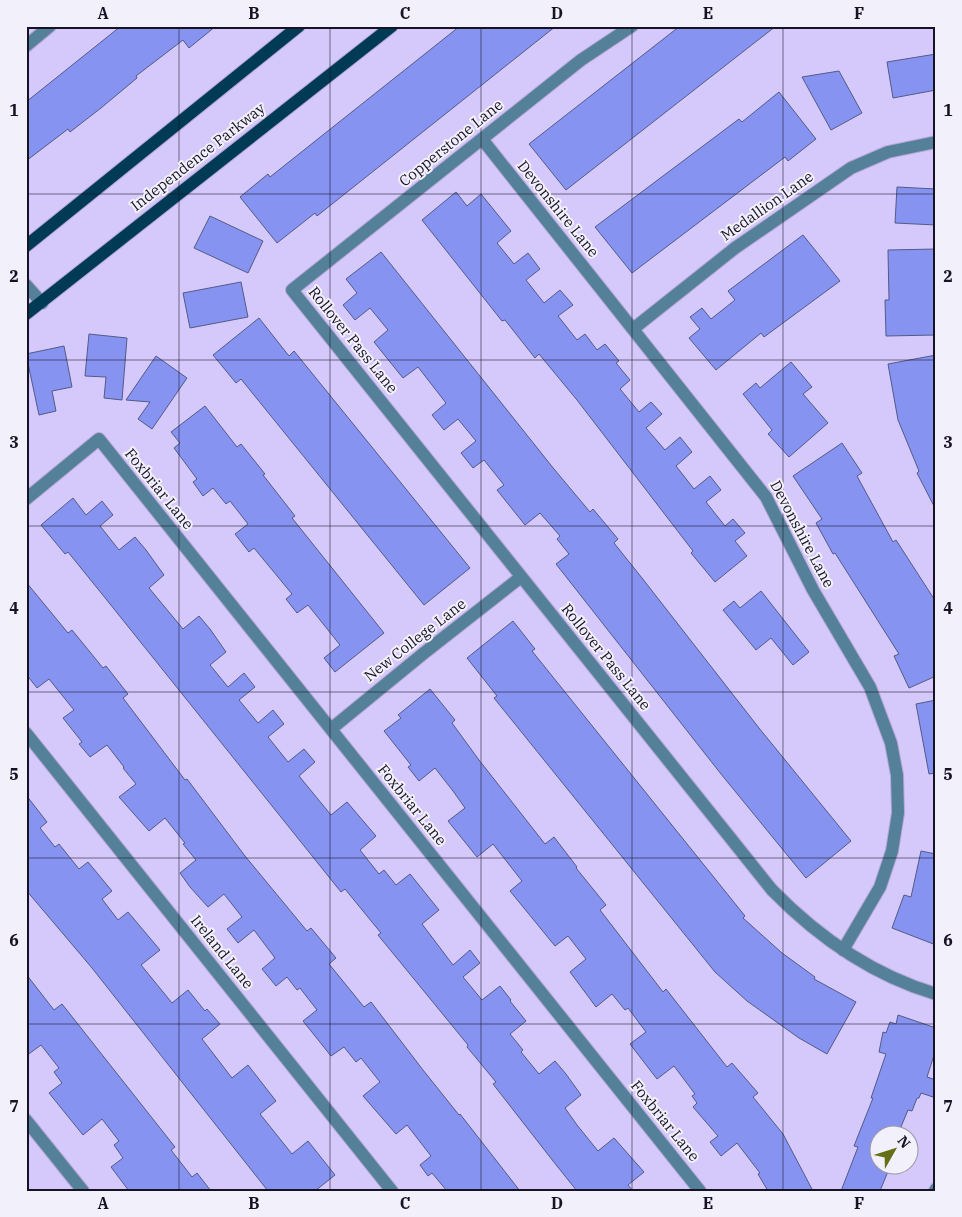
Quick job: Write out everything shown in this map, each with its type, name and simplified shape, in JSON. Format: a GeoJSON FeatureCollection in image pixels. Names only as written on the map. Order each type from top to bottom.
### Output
{"type":"FeatureCollection","features":[{"type":"Feature","properties":{"kind":"main road"},"geometry":{"type":"LineString","coordinates":[[26,246],[299,26]]}},
{"type":"Feature","properties":{"kind":"main road","name":"Independence Parkway"},"geometry":{"type":"LineString","coordinates":[[26,314],[392,26]]}},
{"type":"Feature","properties":{"kind":"street"},"geometry":{"type":"LineString","coordinates":[[26,46],[50,26]]}},
{"type":"Feature","properties":{"kind":"street","name":"Copperstone Lane"},"geometry":{"type":"LineString","coordinates":[[292,290],[581,60],[632,26]]}},
{"type":"Feature","properties":{"kind":"street","name":"Devonshire Lane"},"geometry":{"type":"LineString","coordinates":[[482,139],[766,497],[814,590],[860,667],[887,728],[894,759],[898,794],[892,850],[872,904],[842,950]]}},
{"type":"Feature","properties":{"kind":"street","name":"Medallion Lane"},"geometry":{"type":"LineString","coordinates":[[633,329],[735,248],[851,168],[888,152],[936,142]]}},
{"type":"Feature","properties":{"kind":"street"},"geometry":{"type":"LineString","coordinates":[[26,285],[42,302]]}},
{"type":"Feature","properties":{"kind":"street","name":"Rollover Pass Lane"},"geometry":{"type":"LineString","coordinates":[[292,290],[767,884],[805,922],[842,950],[883,973],[936,994]]}},
{"type":"Feature","properties":{"kind":"street","name":"Foxbriar Lane"},"geometry":{"type":"LineString","coordinates":[[26,499],[99,439],[700,1191]]}},
{"type":"Feature","properties":{"kind":"street","name":"New College Lane"},"geometry":{"type":"LineString","coordinates":[[331,729],[424,652],[521,577]]}},
{"type":"Feature","properties":{"kind":"street","name":"Ireland Lane"},"geometry":{"type":"LineString","coordinates":[[26,733],[392,1191]]}},
{"type":"Feature","properties":{"kind":"street"},"geometry":{"type":"LineString","coordinates":[[26,1120],[83,1191]]}},
{"type":"Feature","properties":{"kind":"building"},"geometry":{"type":"Polygon","coordinates":[[[121,26],[216,26],[189,48],[183,40],[136,76],[137,78],[70,132],[68,129],[26,161],[26,102],[121,26]]]}},
{"type":"Feature","properties":{"kind":"building"},"geometry":{"type":"Polygon","coordinates":[[[460,26],[556,26],[317,216],[315,213],[277,243],[240,197],[268,174],[270,177],[460,26]]]}},
{"type":"Feature","properties":{"kind":"building"},"geometry":{"type":"Polygon","coordinates":[[[680,26],[776,26],[566,190],[529,144],[680,26]]]}},
{"type":"Feature","properties":{"kind":"building"},"geometry":{"type":"Polygon","coordinates":[[[936,54],[936,90],[893,98],[887,62],[936,54]]]}},
{"type":"Feature","properties":{"kind":"building"},"geometry":{"type":"Polygon","coordinates":[[[839,71],[862,113],[831,130],[802,77],[839,71]]]}},
{"type":"Feature","properties":{"kind":"building"},"geometry":{"type":"Polygon","coordinates":[[[779,92],[816,139],[788,161],[785,157],[632,273],[595,227],[739,119],[742,122],[779,92]]]}},
{"type":"Feature","properties":{"kind":"building"},"geometry":{"type":"Polygon","coordinates":[[[897,187],[936,189],[936,225],[895,223],[897,187]]]}},
{"type":"Feature","properties":{"kind":"building"},"geometry":{"type":"Polygon","coordinates":[[[456,192],[467,206],[481,194],[511,231],[497,243],[514,264],[528,253],[540,269],[526,280],[544,303],[560,290],[573,305],[558,316],[577,340],[585,334],[597,350],[605,344],[619,361],[616,363],[630,380],[620,389],[639,412],[651,402],[662,414],[646,428],[665,450],[680,437],[692,452],[676,466],[694,489],[710,476],[721,490],[706,502],[725,526],[733,519],[745,533],[735,541],[747,556],[715,582],[691,553],[693,551],[577,400],[539,354],[535,358],[505,320],[502,321],[422,220],[456,192]]]}},
{"type":"Feature","properties":{"kind":"building"},"geometry":{"type":"Polygon","coordinates":[[[210,216],[263,241],[248,273],[194,248],[210,216]]]}},
{"type":"Feature","properties":{"kind":"building"},"geometry":{"type":"Polygon","coordinates":[[[803,235],[840,281],[764,337],[761,333],[716,370],[689,338],[700,329],[690,317],[702,308],[711,319],[735,300],[728,291],[803,235]]]}},
{"type":"Feature","properties":{"kind":"building"},"geometry":{"type":"Polygon","coordinates":[[[936,249],[936,335],[886,336],[885,300],[889,300],[888,250],[936,249]]]}},
{"type":"Feature","properties":{"kind":"building"},"geometry":{"type":"Polygon","coordinates":[[[381,252],[554,469],[590,512],[593,509],[618,539],[614,543],[759,728],[851,841],[806,878],[721,774],[556,564],[569,554],[557,539],[560,536],[540,513],[525,525],[497,490],[504,485],[484,460],[473,468],[461,453],[476,441],[458,419],[444,430],[432,415],[446,403],[418,367],[403,378],[374,342],[388,330],[370,308],[355,320],[343,305],[357,293],[346,279],[381,252]]]}},
{"type":"Feature","properties":{"kind":"building"},"geometry":{"type":"Polygon","coordinates":[[[241,282],[248,317],[190,328],[183,293],[241,282]]]}},
{"type":"Feature","properties":{"kind":"building"},"geometry":{"type":"Polygon","coordinates":[[[259,318],[289,356],[294,351],[470,568],[424,605],[241,379],[236,383],[213,355],[259,318]]]}},
{"type":"Feature","properties":{"kind":"building"},"geometry":{"type":"Polygon","coordinates":[[[89,334],[127,338],[122,400],[104,398],[106,377],[85,376],[89,334]]]}},
{"type":"Feature","properties":{"kind":"building"},"geometry":{"type":"Polygon","coordinates":[[[64,346],[72,387],[52,391],[56,411],[39,415],[26,354],[64,346]]]}},
{"type":"Feature","properties":{"kind":"building"},"geometry":{"type":"Polygon","coordinates":[[[936,355],[936,510],[917,473],[919,471],[898,420],[888,364],[936,355]]]}},
{"type":"Feature","properties":{"kind":"building"},"geometry":{"type":"Polygon","coordinates":[[[156,356],[187,378],[152,429],[138,419],[150,402],[126,400],[156,356]]]}},
{"type":"Feature","properties":{"kind":"building"},"geometry":{"type":"Polygon","coordinates":[[[791,362],[812,387],[803,394],[828,423],[789,457],[768,434],[772,430],[743,394],[756,383],[760,388],[791,362]]]}},
{"type":"Feature","properties":{"kind":"building"},"geometry":{"type":"Polygon","coordinates":[[[205,406],[237,447],[241,444],[265,474],[263,475],[295,516],[292,518],[384,633],[335,672],[324,658],[340,645],[308,605],[297,613],[286,599],[292,594],[254,548],[249,552],[235,534],[248,524],[230,501],[226,504],[213,488],[203,496],[193,482],[197,479],[174,448],[180,443],[171,432],[205,406]]]}},
{"type":"Feature","properties":{"kind":"building"},"geometry":{"type":"Polygon","coordinates":[[[842,443],[862,473],[857,476],[893,542],[896,540],[936,602],[936,676],[909,688],[894,656],[899,654],[835,553],[833,554],[816,523],[822,519],[793,476],[842,443]]]}},
{"type":"Feature","properties":{"kind":"building"},"geometry":{"type":"Polygon","coordinates":[[[73,498],[86,515],[102,501],[113,515],[100,526],[119,550],[135,537],[146,550],[164,575],[149,588],[183,629],[199,616],[226,652],[210,665],[228,687],[244,673],[255,687],[239,700],[258,723],[273,710],[284,724],[268,737],[288,762],[304,749],[315,762],[299,776],[331,815],[347,802],[376,836],[360,850],[379,874],[384,870],[396,885],[410,874],[439,910],[422,924],[453,965],[470,950],[480,963],[463,977],[482,1000],[500,986],[526,1021],[510,1034],[523,1050],[521,1052],[539,1074],[555,1061],[581,1095],[565,1108],[577,1125],[598,1151],[614,1138],[644,1172],[628,1185],[633,1191],[577,1191],[493,1084],[496,1082],[467,1047],[468,1045],[378,935],[381,933],[345,889],[341,892],[68,552],[65,554],[41,525],[73,498]]]}},
{"type":"Feature","properties":{"kind":"building"},"geometry":{"type":"Polygon","coordinates":[[[26,582],[68,633],[72,630],[103,668],[106,666],[128,694],[123,698],[185,780],[187,779],[245,856],[307,931],[311,928],[336,958],[329,964],[364,1007],[371,1002],[520,1191],[447,1191],[432,1173],[428,1176],[420,1165],[431,1156],[407,1125],[396,1134],[363,1096],[380,1082],[361,1058],[356,1062],[344,1047],[331,1056],[303,1021],[317,1010],[300,988],[297,990],[287,977],[276,986],[262,969],[275,958],[254,930],[238,943],[227,929],[242,917],[224,894],[208,907],[190,887],[180,873],[196,860],[183,844],[185,843],[165,818],[149,831],[119,797],[136,784],[107,745],[90,757],[79,744],[82,742],[63,718],[74,710],[49,679],[37,688],[26,674],[26,582]]]}},
{"type":"Feature","properties":{"kind":"building"},"geometry":{"type":"Polygon","coordinates":[[[761,591],[809,652],[793,665],[771,638],[756,650],[723,610],[734,601],[740,608],[761,591]]]}},
{"type":"Feature","properties":{"kind":"building"},"geometry":{"type":"Polygon","coordinates":[[[513,621],[535,649],[532,651],[745,916],[743,918],[782,953],[815,977],[814,979],[856,1002],[827,1054],[799,1038],[747,1001],[715,972],[494,698],[497,696],[467,658],[513,621]]]}},
{"type":"Feature","properties":{"kind":"building"},"geometry":{"type":"Polygon","coordinates":[[[430,689],[455,720],[452,723],[479,760],[545,844],[554,837],[606,905],[600,910],[663,992],[666,989],[727,1067],[732,1063],[758,1093],[753,1097],[783,1134],[813,1191],[768,1191],[758,1174],[760,1173],[737,1143],[721,1156],[710,1142],[718,1136],[693,1107],[697,1103],[692,1096],[695,1094],[674,1066],[657,1079],[630,1044],[646,1032],[628,1008],[625,1010],[612,994],[596,1007],[570,972],[586,959],[568,936],[555,946],[510,891],[522,881],[493,844],[477,857],[448,821],[465,808],[453,791],[435,768],[419,781],[408,767],[411,765],[384,731],[401,718],[398,715],[430,689]]]}},
{"type":"Feature","properties":{"kind":"building"},"geometry":{"type":"Polygon","coordinates":[[[936,700],[936,773],[929,774],[916,704],[936,700]]]}},
{"type":"Feature","properties":{"kind":"building"},"geometry":{"type":"Polygon","coordinates":[[[26,795],[47,822],[40,828],[55,847],[59,844],[79,869],[88,862],[112,891],[102,899],[118,920],[128,912],[160,950],[141,965],[172,1003],[188,990],[205,1011],[207,1009],[220,1024],[202,1039],[232,1078],[248,1065],[276,1101],[260,1114],[292,1154],[308,1141],[335,1175],[315,1191],[268,1191],[92,968],[26,890],[26,795]]]}},
{"type":"Feature","properties":{"kind":"building"},"geometry":{"type":"Polygon","coordinates":[[[921,851],[936,854],[936,945],[892,928],[904,895],[911,897],[921,851]]]}},
{"type":"Feature","properties":{"kind":"building"},"geometry":{"type":"Polygon","coordinates":[[[26,974],[54,1010],[62,1004],[175,1147],[171,1150],[192,1177],[197,1173],[211,1191],[129,1191],[111,1167],[123,1158],[114,1145],[119,1141],[102,1119],[83,1135],[49,1093],[62,1083],[54,1072],[59,1068],[41,1045],[26,1056],[26,974]]]}},
{"type":"Feature","properties":{"kind":"building"},"geometry":{"type":"Polygon","coordinates":[[[898,1015],[936,1028],[936,1049],[927,1077],[936,1080],[936,1088],[933,1097],[921,1093],[912,1111],[908,1110],[902,1124],[870,1124],[870,1174],[887,1174],[880,1191],[841,1191],[858,1147],[854,1146],[873,1098],[871,1098],[886,1054],[879,1052],[883,1032],[886,1033],[890,1022],[896,1024],[898,1015]]]}}]}
